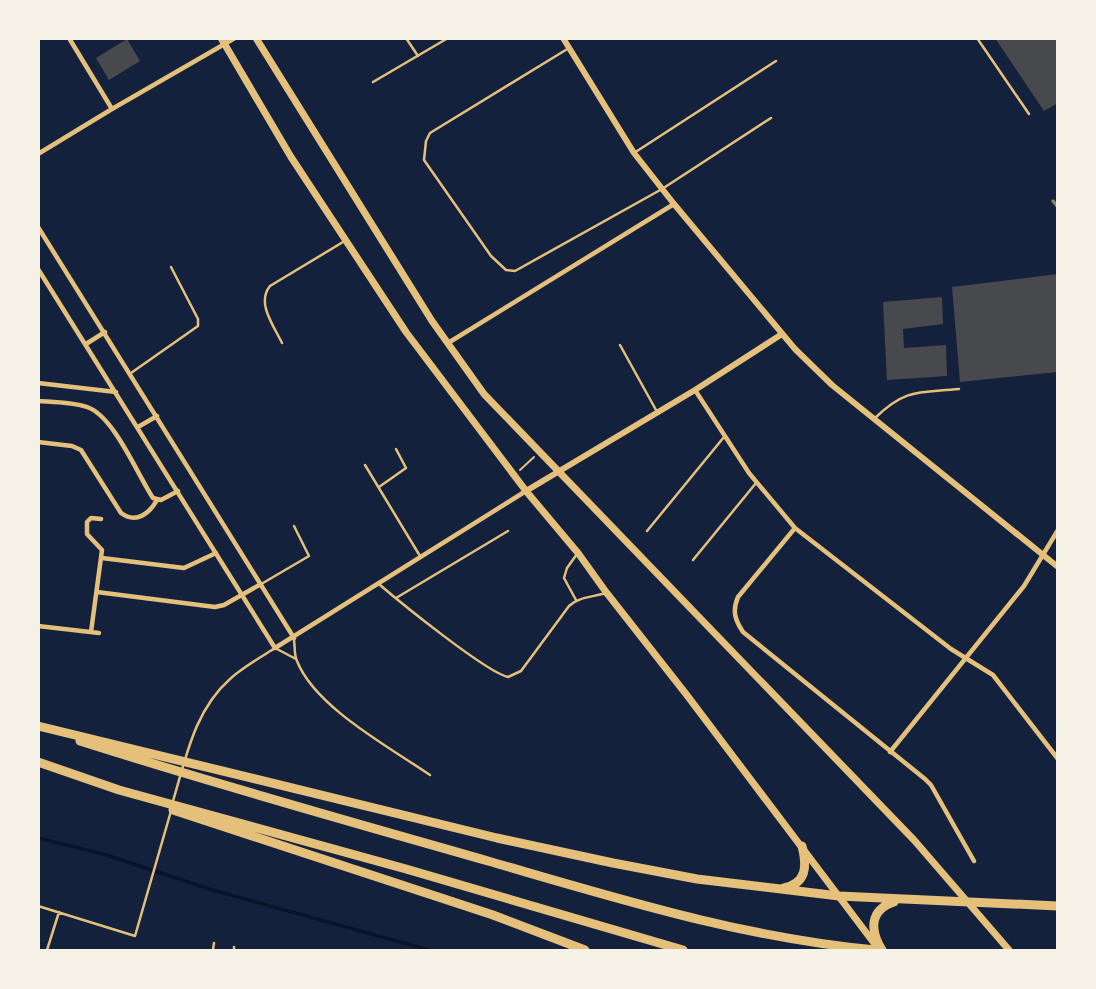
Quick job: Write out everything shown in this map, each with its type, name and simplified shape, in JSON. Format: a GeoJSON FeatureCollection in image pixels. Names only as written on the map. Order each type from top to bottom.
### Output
{"type":"FeatureCollection","features":[{"type":"Feature","properties":{"kind":"highway"},"geometry":{"type":"LineString","coordinates":[[38,727],[269,799],[650,908],[722,926],[796,940],[879,950],[874,935],[874,918],[882,907],[900,901]]}},
{"type":"Feature","properties":{"kind":"highway"},"geometry":{"type":"LineString","coordinates":[[38,727],[497,838],[697,879],[839,897],[1058,905]]}},
{"type":"Feature","properties":{"kind":"highway"},"geometry":{"type":"LineString","coordinates":[[38,762],[466,906],[585,950]]}},
{"type":"Feature","properties":{"kind":"highway"},"geometry":{"type":"LineString","coordinates":[[119,790],[406,869],[683,950]]}},
{"type":"Feature","properties":{"kind":"highway"},"geometry":{"type":"LineString","coordinates":[[775,889],[796,884],[804,875],[802,846]]}},
{"type":"Feature","properties":{"kind":"main road"},"geometry":{"type":"LineString","coordinates":[[256,38],[432,321],[484,394],[879,802],[1009,950]]}},
{"type":"Feature","properties":{"kind":"main road"},"geometry":{"type":"LineString","coordinates":[[223,42],[291,157],[406,332],[526,491],[578,553],[687,694],[879,950]]}},
{"type":"Feature","properties":{"kind":"street"},"geometry":{"type":"LineString","coordinates":[[69,38],[112,109]]}},
{"type":"Feature","properties":{"kind":"street"},"geometry":{"type":"LineString","coordinates":[[38,154],[223,42],[235,38]]}},
{"type":"Feature","properties":{"kind":"street"},"geometry":{"type":"LineString","coordinates":[[563,38],[634,152],[662,189],[812,367],[1058,567]]}},
{"type":"Feature","properties":{"kind":"street"},"geometry":{"type":"LineString","coordinates":[[448,343],[674,204]]}},
{"type":"Feature","properties":{"kind":"street"},"geometry":{"type":"LineString","coordinates":[[38,227],[106,332],[294,638]]}},
{"type":"Feature","properties":{"kind":"street"},"geometry":{"type":"LineString","coordinates":[[38,269],[275,648],[377,582],[695,390],[782,334]]}},
{"type":"Feature","properties":{"kind":"street"},"geometry":{"type":"LineString","coordinates":[[86,344],[106,332]]}},
{"type":"Feature","properties":{"kind":"street"},"geometry":{"type":"LineString","coordinates":[[38,383],[117,392]]}},
{"type":"Feature","properties":{"kind":"street"},"geometry":{"type":"LineString","coordinates":[[695,390],[756,483],[795,528],[951,649],[993,675],[1058,759]]}},
{"type":"Feature","properties":{"kind":"street"},"geometry":{"type":"LineString","coordinates":[[38,401],[85,406],[100,414],[110,425],[157,500]]}},
{"type":"Feature","properties":{"kind":"street"},"geometry":{"type":"LineString","coordinates":[[138,427],[157,416]]}},
{"type":"Feature","properties":{"kind":"street"},"geometry":{"type":"LineString","coordinates":[[38,442],[72,446],[81,450],[121,513],[128,518],[136,519],[147,512],[157,500],[178,491]]}},
{"type":"Feature","properties":{"kind":"street"},"geometry":{"type":"LineString","coordinates":[[91,632],[102,558],[100,547],[88,537],[86,530],[89,520],[101,519]]}},
{"type":"Feature","properties":{"kind":"street"},"geometry":{"type":"LineString","coordinates":[[795,528],[738,597],[734,609],[738,625],[743,632],[930,785],[974,861]]}},
{"type":"Feature","properties":{"kind":"street"},"geometry":{"type":"LineString","coordinates":[[890,752],[1029,578],[1058,530]]}},
{"type":"Feature","properties":{"kind":"street"},"geometry":{"type":"LineString","coordinates":[[102,558],[184,568],[216,553]]}},
{"type":"Feature","properties":{"kind":"street"},"geometry":{"type":"LineString","coordinates":[[97,592],[215,607],[261,584]]}},
{"type":"Feature","properties":{"kind":"street"},"geometry":{"type":"LineString","coordinates":[[38,626],[99,633]]}},
{"type":"Feature","properties":{"kind":"lane"},"geometry":{"type":"LineString","coordinates":[[406,38],[418,56]]}},
{"type":"Feature","properties":{"kind":"lane"},"geometry":{"type":"LineString","coordinates":[[373,82],[447,38]]}},
{"type":"Feature","properties":{"kind":"lane"},"geometry":{"type":"LineString","coordinates":[[977,38],[1029,114]]}},
{"type":"Feature","properties":{"kind":"lane"},"geometry":{"type":"LineString","coordinates":[[569,48],[430,133],[426,141],[424,160],[491,256],[506,270],[515,271],[662,189],[771,118]]}},
{"type":"Feature","properties":{"kind":"lane"},"geometry":{"type":"LineString","coordinates":[[634,152],[776,61]]}},
{"type":"Feature","properties":{"kind":"lane"},"geometry":{"type":"LineString","coordinates":[[282,343],[265,307],[265,292],[270,286],[346,241]]}},
{"type":"Feature","properties":{"kind":"lane"},"geometry":{"type":"LineString","coordinates":[[131,373],[198,326],[198,319],[171,267]]}},
{"type":"Feature","properties":{"kind":"lane"},"geometry":{"type":"LineString","coordinates":[[620,345],[657,413]]}},
{"type":"Feature","properties":{"kind":"lane"},"geometry":{"type":"LineString","coordinates":[[875,418],[893,401],[906,395],[959,389]]}},
{"type":"Feature","properties":{"kind":"lane"},"geometry":{"type":"LineString","coordinates":[[647,531],[724,437]]}},
{"type":"Feature","properties":{"kind":"lane"},"geometry":{"type":"LineString","coordinates":[[379,487],[406,468],[396,449]]}},
{"type":"Feature","properties":{"kind":"lane"},"geometry":{"type":"LineString","coordinates":[[365,465],[420,556]]}},
{"type":"Feature","properties":{"kind":"lane"},"geometry":{"type":"LineString","coordinates":[[692,560],[756,483]]}},
{"type":"Feature","properties":{"kind":"lane"},"geometry":{"type":"LineString","coordinates":[[261,584],[309,556],[295,526]]}},
{"type":"Feature","properties":{"kind":"lane"},"geometry":{"type":"LineString","coordinates":[[396,598],[508,531]]}},
{"type":"Feature","properties":{"kind":"lane"},"geometry":{"type":"LineString","coordinates":[[576,600],[565,582],[564,575],[578,553]]}},
{"type":"Feature","properties":{"kind":"lane"},"geometry":{"type":"LineString","coordinates":[[377,582],[477,659],[508,677],[521,671],[569,606],[576,600],[606,592]]}},
{"type":"Feature","properties":{"kind":"lane"},"geometry":{"type":"LineString","coordinates":[[294,638],[296,659],[307,681],[341,714],[430,775]]}},
{"type":"Feature","properties":{"kind":"lane"},"geometry":{"type":"LineString","coordinates":[[38,906],[135,936],[192,737],[206,707],[228,681],[275,648],[296,659]]}},
{"type":"Feature","properties":{"kind":"lane"},"geometry":{"type":"LineString","coordinates":[[47,950],[59,912]]}},
{"type":"Feature","properties":{"kind":"lane"},"geometry":{"type":"LineString","coordinates":[[213,950],[214,943]]}},
{"type":"Feature","properties":{"kind":"path"},"geometry":{"type":"LineString","coordinates":[[514,475],[540,452]]}},
{"type":"Feature","properties":{"kind":"building"},"geometry":{"type":"Polygon","coordinates":[[[995,38],[1058,38],[1058,103],[1044,111],[995,38]]]}},
{"type":"Feature","properties":{"kind":"building"},"geometry":{"type":"Polygon","coordinates":[[[127,39],[140,61],[109,80],[96,58],[127,39]]]}},
{"type":"Feature","properties":{"kind":"building"},"geometry":{"type":"Polygon","coordinates":[[[1058,274],[1058,372],[960,382],[952,287],[1058,274]]]}},
{"type":"Feature","properties":{"kind":"building"},"geometry":{"type":"Polygon","coordinates":[[[942,297],[943,324],[903,329],[904,348],[946,345],[947,376],[887,380],[883,302],[942,297]]]}},
{"type":"Feature","properties":{"kind":"waterway"},"geometry":{"type":"LineString","coordinates":[[38,838],[103,854],[209,889],[429,950]]}},
{"type":"Feature","properties":{"kind":"railway"},"geometry":{"type":"LineString","coordinates":[[1053,201],[1058,207]]}}]}
